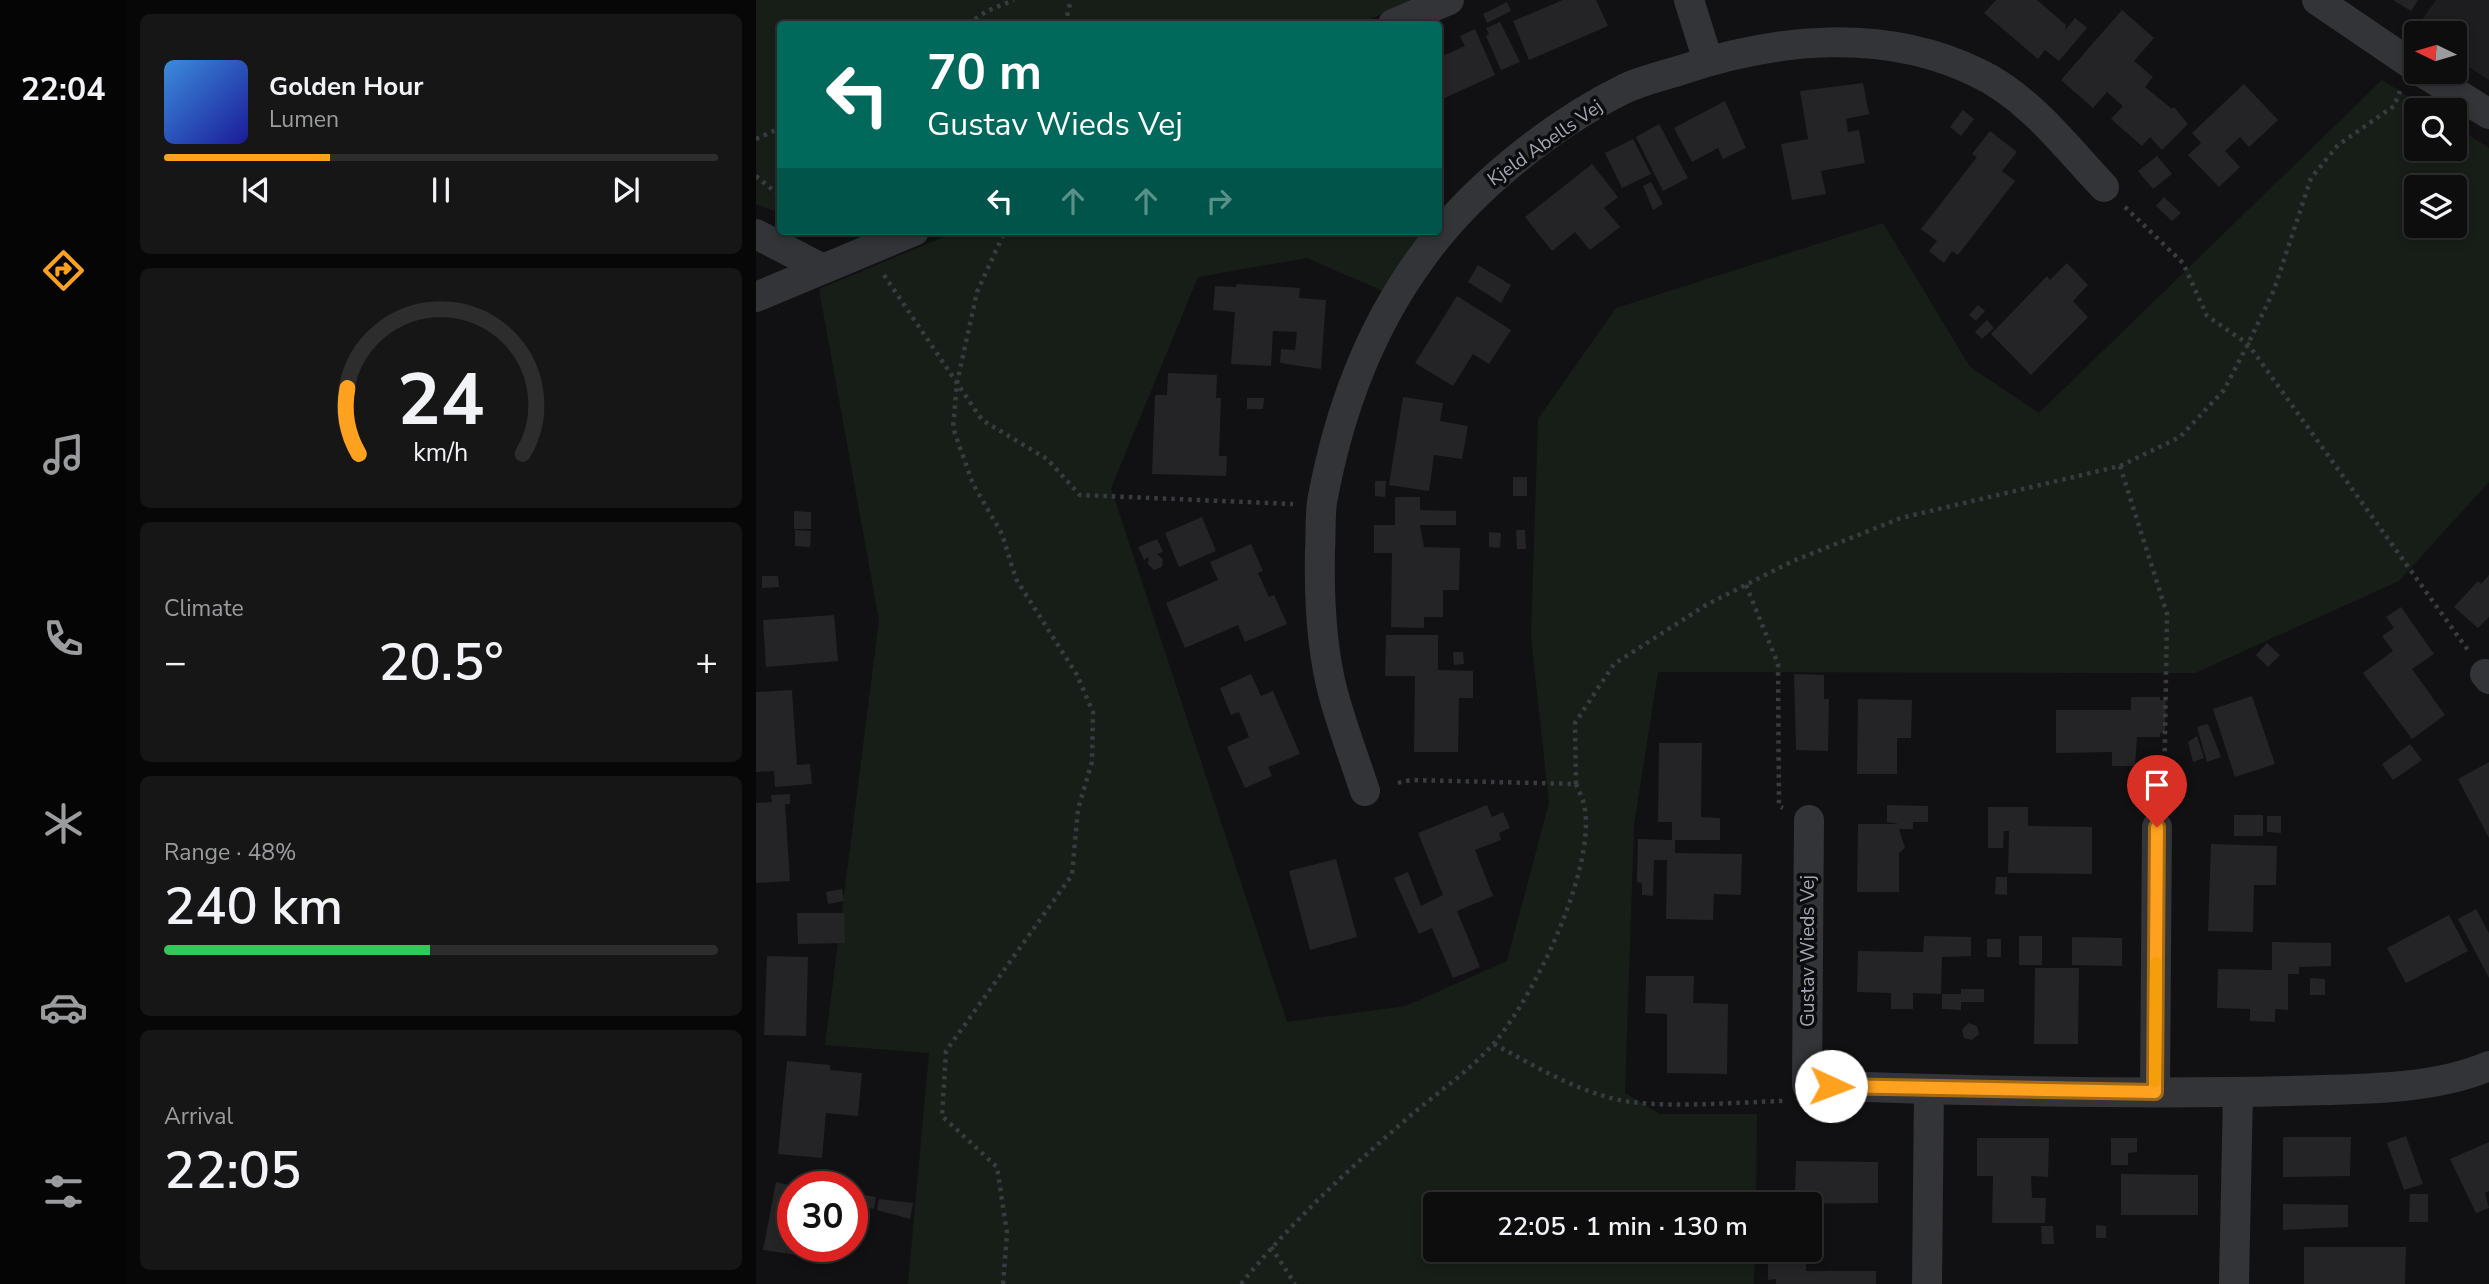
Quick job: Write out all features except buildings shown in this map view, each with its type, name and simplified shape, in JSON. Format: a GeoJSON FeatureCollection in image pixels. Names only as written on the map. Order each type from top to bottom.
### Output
{"type":"FeatureCollection","features":[{"type":"Feature","properties":{"kind":"street"},"geometry":{"type":"LineString","coordinates":[[1400,21],[1449,0]]}},
{"type":"Feature","properties":{"kind":"street"},"geometry":{"type":"LineString","coordinates":[[1689,0],[1708,61]]}},
{"type":"Feature","properties":{"kind":"street"},"geometry":{"type":"LineString","coordinates":[[2317,0],[2404,60]]}},
{"type":"Feature","properties":{"kind":"street","name":"Kjeld Abells Vej"},"geometry":{"type":"LineString","coordinates":[[1442,233],[1481,187],[1558,130],[1627,88],[1708,61],[1768,46],[1850,41],[1919,51],[1979,73],[2019,98],[2104,187]]}},
{"type":"Feature","properties":{"kind":"street"},"geometry":{"type":"LineString","coordinates":[[2441,84],[2489,114]]}},
{"type":"Feature","properties":{"kind":"street"},"geometry":{"type":"LineString","coordinates":[[756,234],[821,268]]}},
{"type":"Feature","properties":{"kind":"street"},"geometry":{"type":"LineString","coordinates":[[756,297],[905,235]]}},
{"type":"Feature","properties":{"kind":"street","name":"Kjeld Abells Vej"},"geometry":{"type":"LineString","coordinates":[[1365,790],[1332,690],[1319,594],[1322,506],[1342,414],[1376,330],[1422,257],[1441,235]]}},
{"type":"Feature","properties":{"kind":"street","name":"Gustav Wieds Vej"},"geometry":{"type":"LineString","coordinates":[[1807,1086],[1809,820]]}},
{"type":"Feature","properties":{"kind":"street"},"geometry":{"type":"LineString","coordinates":[[2155,1092],[2157,827]]}},
{"type":"Feature","properties":{"kind":"street"},"geometry":{"type":"LineString","coordinates":[[1807,1086],[2155,1092],[2388,1088],[2474,1073],[2489,1066]]}},
{"type":"Feature","properties":{"kind":"street"},"geometry":{"type":"LineString","coordinates":[[1927,1284],[1929,1090]]}},
{"type":"Feature","properties":{"kind":"street"},"geometry":{"type":"LineString","coordinates":[[2234,1284],[2238,1092]]}},
{"type":"Feature","properties":{"kind":"path"},"geometry":{"type":"LineString","coordinates":[[972,21],[987,11],[1014,0]]}},
{"type":"Feature","properties":{"kind":"path"},"geometry":{"type":"LineString","coordinates":[[1066,21],[1071,0]]}},
{"type":"Feature","properties":{"kind":"path"},"geometry":{"type":"LineString","coordinates":[[1241,1284],[1270,1247],[1360,1159],[1493,1044],[1535,985],[1579,872],[1586,834],[1585,807],[1576,784],[1575,723],[1614,664],[1706,605],[1793,561],[1901,517],[2120,466],[2180,437],[2224,390],[2248,344],[2274,290],[2311,178],[2338,145],[2394,106],[2407,84]]}},
{"type":"Feature","properties":{"kind":"path"},"geometry":{"type":"LineString","coordinates":[[756,139],[777,129]]}},
{"type":"Feature","properties":{"kind":"path"},"geometry":{"type":"LineString","coordinates":[[756,176],[777,194]]}},
{"type":"Feature","properties":{"kind":"path"},"geometry":{"type":"LineString","coordinates":[[2104,187],[2183,263],[2207,316],[2248,344],[2487,677]]}},
{"type":"Feature","properties":{"kind":"path"},"geometry":{"type":"LineString","coordinates":[[1003,235],[977,292],[957,383],[953,428],[973,484],[1002,534],[1016,579],[1077,675],[1093,712],[1092,762],[1078,808],[1072,875],[946,1051],[942,1116],[997,1167],[1007,1233],[1003,1284]]}},
{"type":"Feature","properties":{"kind":"path"},"geometry":{"type":"LineString","coordinates":[[867,251],[982,420],[1047,459],[1080,495],[1322,506]]}},
{"type":"Feature","properties":{"kind":"path"},"geometry":{"type":"LineString","coordinates":[[2120,466],[2167,614],[2166,794],[2157,827]]}},
{"type":"Feature","properties":{"kind":"path"},"geometry":{"type":"LineString","coordinates":[[1746,585],[1778,664],[1779,806],[1809,820]]}},
{"type":"Feature","properties":{"kind":"path"},"geometry":{"type":"LineString","coordinates":[[1365,790],[1411,779],[1576,784]]}},
{"type":"Feature","properties":{"kind":"path"},"geometry":{"type":"LineString","coordinates":[[1493,1044],[1552,1076],[1612,1098],[1646,1102],[1790,1101],[1807,1086]]}},
{"type":"Feature","properties":{"kind":"path"},"geometry":{"type":"LineString","coordinates":[[1270,1247],[1295,1284]]}},
{"type":"Feature","properties":{"kind":"shaded area"},"geometry":{"type":"Polygon","coordinates":[[[756,0],[1416,0],[1365,21],[777,21],[777,212],[756,204],[756,0]]]}},
{"type":"Feature","properties":{"kind":"shaded area"},"geometry":{"type":"Polygon","coordinates":[[[2436,0],[2489,0],[2489,80],[2468,66],[2468,21],[2421,21],[2436,0]]]}},
{"type":"Feature","properties":{"kind":"shaded area"},"geometry":{"type":"Polygon","coordinates":[[[2382,80],[2411,98],[2404,98],[2404,161],[2467,161],[2467,134],[2489,148],[2489,482],[2399,581],[2195,673],[1658,672],[1634,825],[1625,1093],[1660,1114],[1757,1114],[1756,1192],[1423,1192],[1423,1262],[1755,1262],[1754,1284],[908,1284],[929,1053],[825,1045],[879,620],[819,289],[948,235],[1423,235],[1385,292],[1307,258],[1198,277],[1111,488],[1287,1022],[1406,1006],[1507,961],[1549,803],[1531,637],[1538,419],[1616,308],[1883,223],[1970,367],[2039,413],[2382,80]]]}},
{"type":"Feature","properties":{"kind":"slow traffic"},"geometry":{"type":"LineString","coordinates":[[2155,1081],[2156,963]]}},
{"type":"Feature","properties":{"kind":"route"},"geometry":{"type":"LineString","coordinates":[[1831,1086],[1929,1090],[2155,1092],[2157,827]]}}]}
